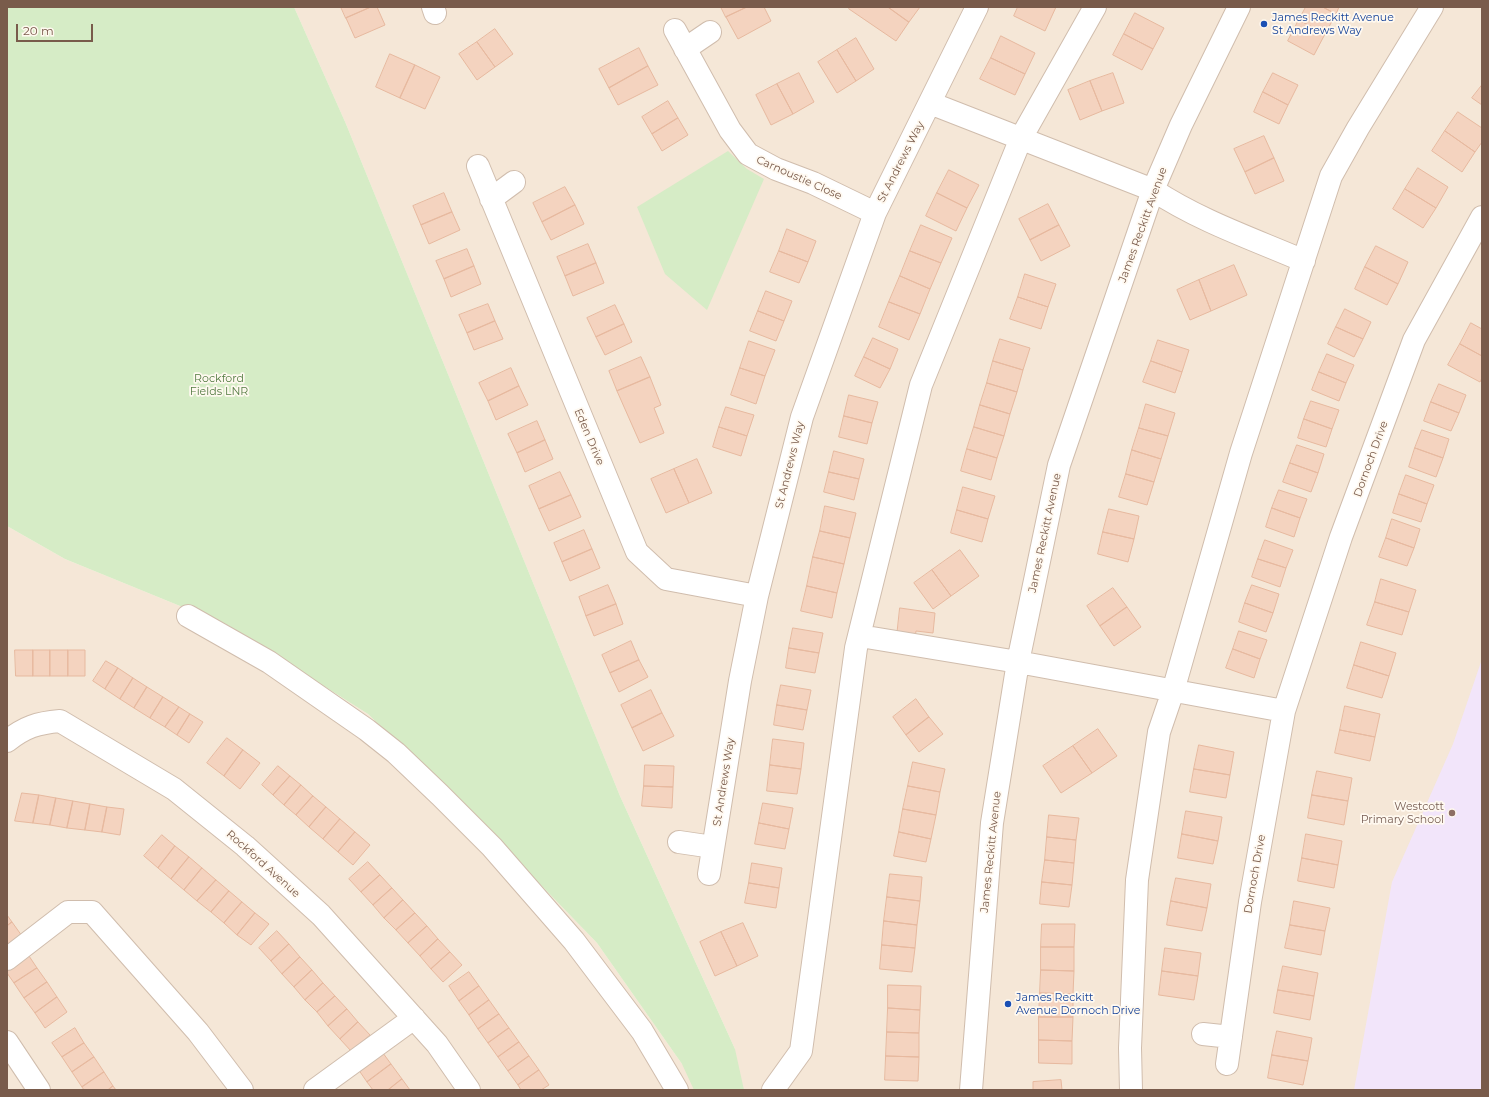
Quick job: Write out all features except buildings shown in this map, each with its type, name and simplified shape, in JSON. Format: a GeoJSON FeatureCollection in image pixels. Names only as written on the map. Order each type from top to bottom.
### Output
{"type":"FeatureCollection","features":[{"type":"Feature","properties":{"kind":"street","name":"St Andrews Way"},"geometry":{"type":"LineString","coordinates":[[709,874],[740,681],[757,596],[802,417],[875,213],[977,7]]}},
{"type":"Feature","properties":{"kind":"street"},"geometry":{"type":"LineString","coordinates":[[773,1090],[801,1051],[856,648],[921,384],[1021,138],[1095,7]]}},
{"type":"Feature","properties":{"kind":"street","name":"James Reckitt Avenue"},"geometry":{"type":"LineString","coordinates":[[971,1090],[992,823],[1018,662],[1059,465],[1153,190],[1180,125],[1239,7]]}},
{"type":"Feature","properties":{"kind":"street"},"geometry":{"type":"LineString","coordinates":[[1131,1090],[1130,1048],[1137,880],[1159,732],[1173,691],[1241,453],[1331,176],[1358,128],[1432,7]]}},
{"type":"Feature","properties":{"kind":"street","name":"Carnoustie Close"},"geometry":{"type":"LineString","coordinates":[[710,32],[680,40],[730,130],[748,154],[776,169],[813,183],[875,213]]}},
{"type":"Feature","properties":{"kind":"street"},"geometry":{"type":"LineString","coordinates":[[930,103],[1153,190],[1173,203],[1204,218],[1304,261]]}},
{"type":"Feature","properties":{"kind":"street","name":"Eden Drive"},"geometry":{"type":"LineString","coordinates":[[478,166],[638,552],[666,579],[757,596]]}},
{"type":"Feature","properties":{"kind":"street"},"geometry":{"type":"LineString","coordinates":[[491,199],[514,182]]}},
{"type":"Feature","properties":{"kind":"street","name":"Dornoch Drive"},"geometry":{"type":"LineString","coordinates":[[1227,1064],[1250,902],[1284,711],[1341,537],[1414,340],[1482,217]]}},
{"type":"Feature","properties":{"kind":"street"},"geometry":{"type":"LineString","coordinates":[[188,616],[269,662],[367,730],[396,753],[440,795],[492,846],[574,941],[621,1001],[646,1038],[677,1090]]}},
{"type":"Feature","properties":{"kind":"street"},"geometry":{"type":"LineString","coordinates":[[860,636],[1018,662],[1284,711]]}},
{"type":"Feature","properties":{"kind":"street","name":"Rockford Avenue"},"geometry":{"type":"LineString","coordinates":[[7,741],[21,730],[40,723],[60,721],[174,790],[245,846],[321,915],[437,1044],[469,1090]]}},
{"type":"Feature","properties":{"kind":"street"},"geometry":{"type":"LineString","coordinates":[[679,842],[713,847]]}},
{"type":"Feature","properties":{"kind":"street"},"geometry":{"type":"LineString","coordinates":[[7,959],[68,912],[92,912],[198,1032],[242,1090]]}},
{"type":"Feature","properties":{"kind":"street"},"geometry":{"type":"LineString","coordinates":[[315,1090],[414,1018]]}},
{"type":"Feature","properties":{"kind":"street"},"geometry":{"type":"LineString","coordinates":[[1203,1034],[1231,1037]]}},
{"type":"Feature","properties":{"kind":"street"},"geometry":{"type":"LineString","coordinates":[[7,1042],[39,1090]]}},
{"type":"Feature","properties":{"kind":"shaded area"},"geometry":{"type":"Polygon","coordinates":[[[294,7],[1482,7],[1482,1090],[7,1090],[7,526],[65,559],[229,626],[368,714],[473,815],[597,943],[682,1064],[735,1049],[620,796],[346,124],[294,7]]]}},
{"type":"Feature","properties":{"kind":"shaded area","name":"Westcott Primary School"},"geometry":{"type":"Polygon","coordinates":[[[1482,659],[1482,1090],[1354,1090],[1392,882],[1453,744],[1482,659]]]}},
{"type":"Feature","properties":{"kind":"green space","name":"Rockford Fields LNR"},"geometry":{"type":"Polygon","coordinates":[[[7,7],[294,7],[346,124],[620,796],[735,1049],[744,1090],[694,1090],[682,1064],[597,943],[473,815],[368,714],[229,626],[65,559],[7,526],[7,7]]]}},
{"type":"Feature","properties":{"kind":"green space"},"geometry":{"type":"Polygon","coordinates":[[[728,151],[747,169],[764,179],[707,310],[665,274],[637,207],[728,151]]]}},
{"type":"Feature","properties":{"kind":"place","name":"James Reckitt Avenue St Andrews Way"},"geometry":{"type":"Point","coordinates":[1264,24]}},
{"type":"Feature","properties":{"kind":"place","name":"Westcott Primary School"},"geometry":{"type":"Point","coordinates":[1452,813]}},
{"type":"Feature","properties":{"kind":"place","name":"James Reckitt Avenue Dornoch Drive"},"geometry":{"type":"Point","coordinates":[1008,1004]}}]}
